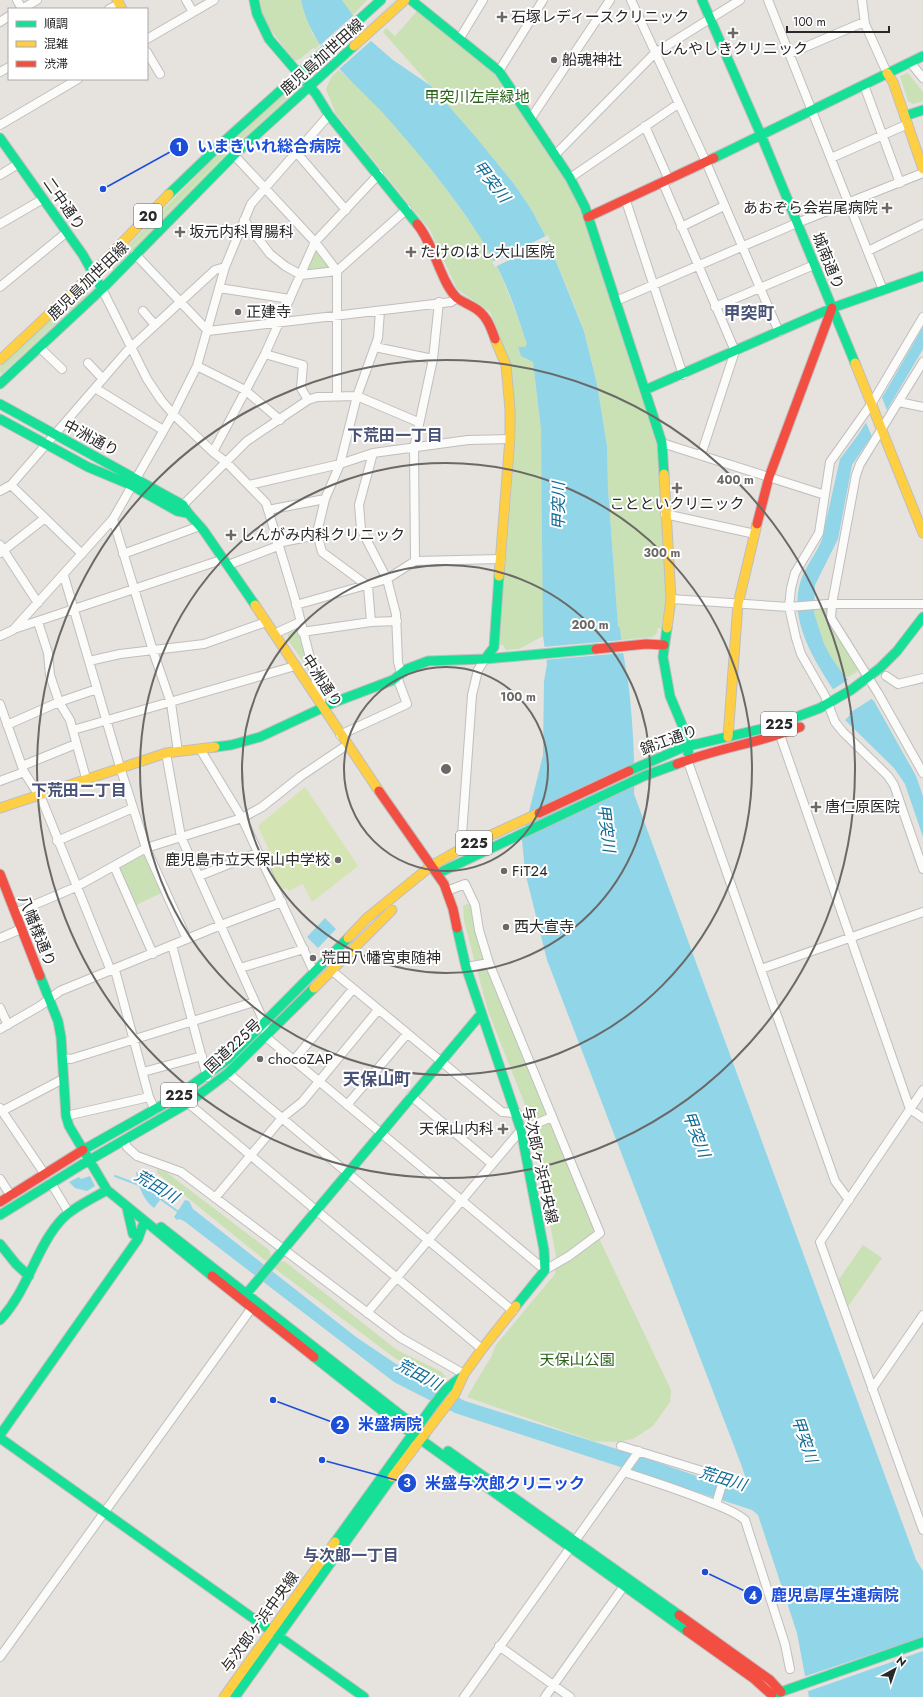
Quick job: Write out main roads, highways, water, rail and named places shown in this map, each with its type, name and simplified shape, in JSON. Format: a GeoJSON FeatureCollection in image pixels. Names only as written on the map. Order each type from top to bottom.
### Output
{"type":"FeatureCollection","features":[{"type":"Feature","properties":{"kind":"main road"},"geometry":{"type":"LineString","coordinates":[[254,0],[256,15],[264,32],[298,75],[317,95],[329,115],[379,174],[426,234],[450,289],[458,298],[479,310],[487,318],[506,365],[510,409],[510,440],[494,647],[484,659]]}},
{"type":"Feature","properties":{"kind":"main road","name":"鹿児島加世田線"},"geometry":{"type":"LineString","coordinates":[[0,360],[93,273],[158,205],[221,144],[381,0]]}},
{"type":"Feature","properties":{"kind":"main road","name":"鹿児島加世田線"},"geometry":{"type":"LineString","coordinates":[[0,384],[102,289],[234,155],[405,0]]}},
{"type":"Feature","properties":{"kind":"main road"},"geometry":{"type":"LineString","coordinates":[[411,0],[499,71],[570,178],[588,217],[662,443],[671,599],[662,658],[670,696],[690,744],[687,759]]}},
{"type":"Feature","properties":{"kind":"main road","name":"城南通り"},"geometry":{"type":"LineString","coordinates":[[702,0],[761,135],[882,428],[923,533]]}},
{"type":"Feature","properties":{"kind":"main road"},"geometry":{"type":"LineString","coordinates":[[588,217],[626,201],[923,56]]}},
{"type":"Feature","properties":{"kind":"main road"},"geometry":{"type":"LineString","coordinates":[[887,73],[893,82],[923,169]]}},
{"type":"Feature","properties":{"kind":"main road"},"geometry":{"type":"LineString","coordinates":[[906,120],[923,110]]}},
{"type":"Feature","properties":{"kind":"main road","name":"二中通り"},"geometry":{"type":"LineString","coordinates":[[0,138],[67,232],[102,289]]}},
{"type":"Feature","properties":{"kind":"main road"},"geometry":{"type":"LineString","coordinates":[[645,390],[683,375],[832,308],[923,276]]}},
{"type":"Feature","properties":{"kind":"main road"},"geometry":{"type":"LineString","coordinates":[[728,737],[738,604],[768,477],[832,308]]}},
{"type":"Feature","properties":{"kind":"main road","name":"中洲通り"},"geometry":{"type":"LineString","coordinates":[[0,404],[94,455],[177,511],[185,509],[200,526],[226,562],[340,735],[437,874]]}},
{"type":"Feature","properties":{"kind":"main road","name":"中洲通り"},"geometry":{"type":"LineString","coordinates":[[0,420],[44,445],[88,467],[133,481]]}},
{"type":"Feature","properties":{"kind":"main road"},"geometry":{"type":"LineString","coordinates":[[88,467],[94,455]]}},
{"type":"Feature","properties":{"kind":"main road","name":"錦江通り"},"geometry":{"type":"LineString","coordinates":[[431,866],[461,848],[518,821],[644,763],[690,744],[728,737],[789,721],[832,701],[866,679],[893,655],[923,617]]}},
{"type":"Feature","properties":{"kind":"main road"},"geometry":{"type":"LineString","coordinates":[[869,689],[894,668],[923,632]]}},
{"type":"Feature","properties":{"kind":"main road"},"geometry":{"type":"LineString","coordinates":[[0,808],[86,778],[166,753],[231,745],[260,737],[322,708],[399,675],[419,663],[428,661],[484,659],[641,645],[664,645]]}},
{"type":"Feature","properties":{"kind":"main road"},"geometry":{"type":"LineString","coordinates":[[820,718],[841,708]]}},
{"type":"Feature","properties":{"kind":"main road","name":"錦江通り"},"geometry":{"type":"LineString","coordinates":[[437,874],[455,864],[644,776],[687,759],[780,735],[808,724]]}},
{"type":"Feature","properties":{"kind":"main road","name":"国道225号"},"geometry":{"type":"LineString","coordinates":[[0,1202],[73,1155],[155,1110],[207,1076],[228,1059],[367,918],[431,866]]}},
{"type":"Feature","properties":{"kind":"main road","name":"八幡様通り"},"geometry":{"type":"LineString","coordinates":[[0,874],[58,1021],[61,1037],[66,1116],[69,1126],[82,1150]]}},
{"type":"Feature","properties":{"kind":"main road","name":"国道225号"},"geometry":{"type":"LineString","coordinates":[[0,1215],[80,1166],[92,1164],[124,1140],[188,1103],[228,1073],[266,1037],[385,915],[437,874]]}},
{"type":"Feature","properties":{"kind":"main road","name":"与次郎ヶ浜中央線"},"geometry":{"type":"LineString","coordinates":[[418,1434],[440,1412],[455,1394],[464,1374],[482,1349],[545,1270],[544,1250],[517,1113],[480,1014],[466,967],[447,891],[437,874]]}},
{"type":"Feature","properties":{"kind":"main road"},"geometry":{"type":"LineString","coordinates":[[244,1297],[480,1014]]}},
{"type":"Feature","properties":{"kind":"main road"},"geometry":{"type":"LineString","coordinates":[[82,1150],[107,1190],[144,1222],[164,1228],[244,1297],[418,1434],[694,1631],[770,1680],[781,1692]]}},
{"type":"Feature","properties":{"kind":"main road"},"geometry":{"type":"LineString","coordinates":[[0,1320],[11,1306],[51,1236],[69,1213],[107,1190]]}},
{"type":"Feature","properties":{"kind":"main road"},"geometry":{"type":"LineString","coordinates":[[127,1208],[133,1234]]}},
{"type":"Feature","properties":{"kind":"main road"},"geometry":{"type":"LineString","coordinates":[[0,1422],[133,1234],[144,1222]]}},
{"type":"Feature","properties":{"kind":"main road"},"geometry":{"type":"LineString","coordinates":[[0,1435],[138,1239],[144,1222]]}},
{"type":"Feature","properties":{"kind":"main road"},"geometry":{"type":"LineString","coordinates":[[0,1244],[16,1264],[29,1276]]}},
{"type":"Feature","properties":{"kind":"main road"},"geometry":{"type":"LineString","coordinates":[[244,1297],[251,1308],[320,1357]]}},
{"type":"Feature","properties":{"kind":"main road","name":"与次郎ヶ浜中央線"},"geometry":{"type":"LineString","coordinates":[[231,1694],[418,1434],[432,1407],[446,1389],[464,1374]]}},
{"type":"Feature","properties":{"kind":"main road"},"geometry":{"type":"LineString","coordinates":[[0,1438],[364,1697]]}},
{"type":"Feature","properties":{"kind":"main road"},"geometry":{"type":"LineString","coordinates":[[694,1631],[753,1678],[771,1696],[923,1642]]}},
{"type":"Feature","properties":{"kind":"water","name":"甲突川"},"geometry":{"type":"Polygon","coordinates":[[[301,0],[342,0],[371,41],[393,60],[431,86],[475,136],[514,184],[531,209],[547,239],[584,331],[597,384],[607,446],[608,489],[618,626],[620,628],[628,681],[632,722],[634,794],[916,1560],[923,1571],[923,1697],[809,1697],[797,1633],[758,1515],[752,1510],[455,1413],[394,1382],[184,1221],[179,1219],[177,1220],[174,1217],[185,1200],[189,1201],[193,1209],[356,1337],[402,1368],[465,1401],[642,1457],[737,1490],[745,1490],[747,1482],[741,1464],[547,960],[525,872],[522,840],[543,755],[544,681],[547,664],[543,636],[541,429],[533,362],[521,356],[518,347],[525,347],[527,344],[512,299],[496,265],[481,239],[456,202],[424,160],[383,113],[333,62],[323,49],[306,18],[301,0]]]}},
{"type":"Feature","properties":{"kind":"water"},"geometry":{"type":"Polygon","coordinates":[[[923,327],[923,349],[871,437],[852,465],[838,539],[815,585],[814,613],[824,644],[831,657],[845,677],[874,701],[916,776],[923,796],[923,837],[905,784],[894,768],[845,720],[850,715],[810,651],[803,633],[799,616],[798,598],[803,575],[822,539],[840,459],[858,435],[886,391],[923,327]]]}},
{"type":"Feature","properties":{"kind":"water"},"geometry":{"type":"Polygon","coordinates":[[[325,918],[336,929],[318,948],[307,937],[325,918]]]}},
{"type":"Feature","properties":{"kind":"water"},"geometry":{"type":"Polygon","coordinates":[[[136,1172],[154,1176],[170,1187],[154,1208],[147,1201],[142,1192],[136,1172]]]}},
{"type":"Feature","properties":{"kind":"water"},"geometry":{"type":"Polygon","coordinates":[[[90,1176],[95,1186],[87,1191],[75,1188],[69,1182],[79,1177],[81,1179],[90,1176]]]}},
{"type":"Feature","properties":{"kind":"waterway","name":"荒田川"},"geometry":{"type":"LineString","coordinates":[[115,1176],[139,1185]]}},
{"type":"Feature","properties":{"kind":"waterway","name":"荒田川"},"geometry":{"type":"LineString","coordinates":[[159,1198],[180,1213]]}},
{"type":"Feature","properties":{"kind":"tram line"},"geometry":{"type":"LineString","coordinates":[[0,374],[91,289],[232,148],[395,0]]}},
{"type":"Feature","properties":{"kind":"place","name":"石塚レディースクリニック"},"geometry":{"type":"Point","coordinates":[502,17]}},
{"type":"Feature","properties":{"kind":"place","name":"しんやしきクリニック"},"geometry":{"type":"Point","coordinates":[733,33]}},
{"type":"Feature","properties":{"kind":"place","name":"船魂神社"},"geometry":{"type":"Point","coordinates":[554,60]}},
{"type":"Feature","properties":{"kind":"place","name":"いまきいれ総合病院"},"geometry":{"type":"Point","coordinates":[103,189]}},
{"type":"Feature","properties":{"kind":"place","name":"あおぞら会岩尾病院"},"geometry":{"type":"Point","coordinates":[887,208]}},
{"type":"Feature","properties":{"kind":"place","name":"坂元内科胃腸科"},"geometry":{"type":"Point","coordinates":[180,232]}},
{"type":"Feature","properties":{"kind":"place","name":"たけのはし大山医院"},"geometry":{"type":"Point","coordinates":[411,252]}},
{"type":"Feature","properties":{"kind":"place","name":"正建寺"},"geometry":{"type":"Point","coordinates":[238,312]}},
{"type":"Feature","properties":{"kind":"place","name":"ことといクリニック"},"geometry":{"type":"Point","coordinates":[677,488]}},
{"type":"Feature","properties":{"kind":"place","name":"しんがみ内科クリニック"},"geometry":{"type":"Point","coordinates":[231,535]}},
{"type":"Feature","properties":{"kind":"place","name":"唐仁原医院"},"geometry":{"type":"Point","coordinates":[816,807]}},
{"type":"Feature","properties":{"kind":"place","name":"鹿児島市立天保山中学校"},"geometry":{"type":"Point","coordinates":[338,860]}},
{"type":"Feature","properties":{"kind":"place","name":"FiT24"},"geometry":{"type":"Point","coordinates":[504,871]}},
{"type":"Feature","properties":{"kind":"place","name":"西大宣寺"},"geometry":{"type":"Point","coordinates":[506,927]}},
{"type":"Feature","properties":{"kind":"place","name":"荒田八幡宮東随神"},"geometry":{"type":"Point","coordinates":[313,958]}},
{"type":"Feature","properties":{"kind":"place","name":"chocoZAP"},"geometry":{"type":"Point","coordinates":[260,1059]}},
{"type":"Feature","properties":{"kind":"place","name":"天保山内科"},"geometry":{"type":"Point","coordinates":[503,1129]}},
{"type":"Feature","properties":{"kind":"place","name":"米盛病院"},"geometry":{"type":"Point","coordinates":[273,1400]}},
{"type":"Feature","properties":{"kind":"place","name":"米盛与次郎クリニック"},"geometry":{"type":"Point","coordinates":[322,1460]}},
{"type":"Feature","properties":{"kind":"place","name":"鹿児島厚生連病院"},"geometry":{"type":"Point","coordinates":[705,1572]}},
{"type":"Feature","properties":{"kind":"district","name":"甲突町"},"geometry":{"type":"Point","coordinates":[749,313]}},
{"type":"Feature","properties":{"kind":"district","name":"下荒田一丁目"},"geometry":{"type":"Point","coordinates":[395,435]}},
{"type":"Feature","properties":{"kind":"district","name":"下荒田二丁目"},"geometry":{"type":"Point","coordinates":[79,790]}},
{"type":"Feature","properties":{"kind":"district","name":"天保山町"},"geometry":{"type":"Point","coordinates":[377,1079]}},
{"type":"Feature","properties":{"kind":"district","name":"与次郎一丁目"},"geometry":{"type":"Point","coordinates":[351,1555]}},
{"type":"Feature","properties":{"kind":"park label","name":"甲突川左岸緑地"},"geometry":{"type":"Point","coordinates":[477,97]}},
{"type":"Feature","properties":{"kind":"park label","name":"天保山公園"},"geometry":{"type":"Point","coordinates":[577,1360]}}]}
